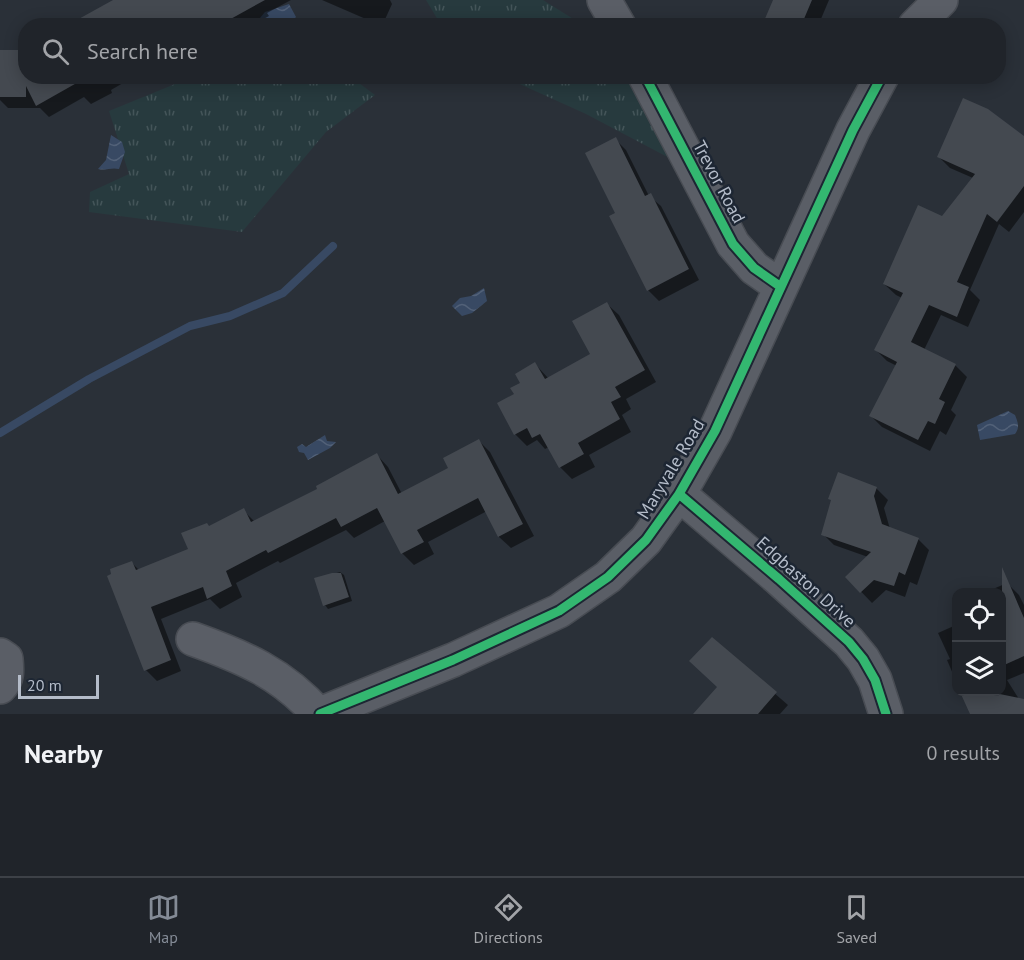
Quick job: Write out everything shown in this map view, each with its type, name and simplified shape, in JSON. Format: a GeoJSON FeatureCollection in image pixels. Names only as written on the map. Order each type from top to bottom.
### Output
{"type":"FeatureCollection","features":[{"type":"Feature","properties":{"kind":"street"},"geometry":{"type":"LineString","coordinates":[[604,0],[614,18]]}},
{"type":"Feature","properties":{"kind":"street"},"geometry":{"type":"LineString","coordinates":[[923,18],[941,0]]}},
{"type":"Feature","properties":{"kind":"street","name":"Trevor Road"},"geometry":{"type":"LineString","coordinates":[[649,84],[733,244],[754,268],[781,287]]}},
{"type":"Feature","properties":{"kind":"street","name":"Maryvale Road"},"geometry":{"type":"LineString","coordinates":[[319,714],[453,660],[560,611],[608,577],[646,540],[679,494],[715,431],[853,130],[878,84]]}},
{"type":"Feature","properties":{"kind":"street","name":"Edgbaston Drive"},"geometry":{"type":"LineString","coordinates":[[679,494],[849,642],[863,659],[875,680],[886,714]]}},
{"type":"Feature","properties":{"kind":"street"},"geometry":{"type":"LineString","coordinates":[[193,639],[229,652],[267,670],[301,694],[319,714]]}},
{"type":"Feature","properties":{"kind":"street"},"geometry":{"type":"LineString","coordinates":[[0,655],[6,659],[7,669],[5,682],[0,687]]}},
{"type":"Feature","properties":{"kind":"green space"},"geometry":{"type":"Polygon","coordinates":[[[426,0],[543,0],[572,18],[437,18],[426,0]]]}},
{"type":"Feature","properties":{"kind":"green space"},"geometry":{"type":"Polygon","coordinates":[[[175,84],[360,84],[375,95],[326,132],[242,232],[89,212],[90,192],[129,174],[109,111],[175,84]]]}},
{"type":"Feature","properties":{"kind":"green space"},"geometry":{"type":"Polygon","coordinates":[[[520,84],[629,84],[675,161],[586,114],[520,84]]]}},
{"type":"Feature","properties":{"kind":"water"},"geometry":{"type":"Polygon","coordinates":[[[289,4],[296,17],[260,18],[265,12],[289,4]]]}},
{"type":"Feature","properties":{"kind":"water"},"geometry":{"type":"Polygon","coordinates":[[[111,135],[122,142],[125,152],[119,169],[98,169],[106,160],[111,135]]]}},
{"type":"Feature","properties":{"kind":"water"},"geometry":{"type":"Polygon","coordinates":[[[484,288],[487,301],[472,313],[462,316],[452,306],[460,298],[471,296],[484,288]]]}},
{"type":"Feature","properties":{"kind":"water"},"geometry":{"type":"Polygon","coordinates":[[[1008,411],[1015,415],[1017,420],[1018,427],[1015,434],[980,440],[977,425],[1008,411]]]}},
{"type":"Feature","properties":{"kind":"water"},"geometry":{"type":"Polygon","coordinates":[[[325,435],[327,441],[336,442],[330,448],[308,460],[304,453],[299,452],[297,447],[302,444],[306,447],[325,435]]]}},
{"type":"Feature","properties":{"kind":"building"},"geometry":{"type":"Polygon","coordinates":[[[113,0],[265,0],[232,18],[80,18],[113,0]]]}},
{"type":"Feature","properties":{"kind":"building"},"geometry":{"type":"Polygon","coordinates":[[[773,0],[812,0],[804,18],[765,18],[773,0]]]}},
{"type":"Feature","properties":{"kind":"building"},"geometry":{"type":"Polygon","coordinates":[[[0,50],[18,50],[18,84],[75,84],[36,106],[26,86],[26,97],[0,97],[0,50]]]}},
{"type":"Feature","properties":{"kind":"building"},"geometry":{"type":"Polygon","coordinates":[[[963,98],[988,109],[1024,136],[1024,186],[997,222],[987,214],[957,282],[969,287],[957,317],[929,305],[911,342],[956,364],[939,399],[945,402],[935,424],[928,421],[918,440],[869,416],[897,362],[874,350],[903,293],[883,284],[918,205],[942,216],[975,174],[937,157],[963,98]]]}},
{"type":"Feature","properties":{"kind":"building"},"geometry":{"type":"Polygon","coordinates":[[[616,137],[645,196],[651,193],[689,269],[647,291],[609,216],[615,213],[585,153],[616,137]]]}},
{"type":"Feature","properties":{"kind":"building"},"geometry":{"type":"Polygon","coordinates":[[[607,302],[645,370],[615,387],[621,397],[611,402],[620,419],[578,443],[584,454],[559,468],[540,434],[532,438],[527,428],[514,435],[497,403],[514,394],[510,388],[520,383],[515,374],[535,362],[545,379],[590,354],[572,321],[607,302]]]}},
{"type":"Feature","properties":{"kind":"building"},"geometry":{"type":"Polygon","coordinates":[[[479,439],[523,524],[498,537],[478,498],[417,530],[424,542],[401,554],[377,508],[341,527],[336,518],[268,553],[266,550],[226,571],[232,586],[207,599],[203,587],[151,607],[171,660],[144,671],[107,576],[111,574],[110,569],[132,561],[136,570],[188,549],[181,533],[207,523],[209,526],[244,508],[251,522],[317,489],[316,486],[377,453],[398,494],[448,468],[443,458],[479,439]]]}},
{"type":"Feature","properties":{"kind":"building"},"geometry":{"type":"Polygon","coordinates":[[[838,472],[877,487],[874,496],[882,524],[919,538],[905,575],[899,572],[894,586],[874,580],[860,593],[845,577],[871,552],[821,535],[831,500],[828,499],[838,472]]]}},
{"type":"Feature","properties":{"kind":"building"},"geometry":{"type":"Polygon","coordinates":[[[1002,567],[1024,618],[1024,656],[1006,664],[1006,588],[1002,588],[1002,567]]]}},
{"type":"Feature","properties":{"kind":"building"},"geometry":{"type":"Polygon","coordinates":[[[341,573],[349,597],[323,606],[314,578],[341,573]]]}},
{"type":"Feature","properties":{"kind":"building"},"geometry":{"type":"Polygon","coordinates":[[[712,637],[777,692],[758,714],[693,714],[717,687],[689,661],[712,637]]]}},
{"type":"Feature","properties":{"kind":"building"},"geometry":{"type":"Polygon","coordinates":[[[1006,695],[1024,699],[1024,714],[970,714],[962,696],[1006,695]]]}},
{"type":"Feature","properties":{"kind":"waterway"},"geometry":{"type":"LineString","coordinates":[[0,433],[89,379],[190,326],[230,316],[283,293],[333,246]]}},
{"type":"Feature","properties":{"kind":"cycle path"},"geometry":{"type":"LineString","coordinates":[[649,84],[733,244],[754,268],[781,287]]}},
{"type":"Feature","properties":{"kind":"cycle path"},"geometry":{"type":"LineString","coordinates":[[320,714],[453,660],[559,611],[608,577],[646,540],[679,494],[715,431],[853,130],[878,84]]}},
{"type":"Feature","properties":{"kind":"cycle path"},"geometry":{"type":"LineString","coordinates":[[679,494],[849,642],[863,659],[875,680],[886,714]]}}]}
